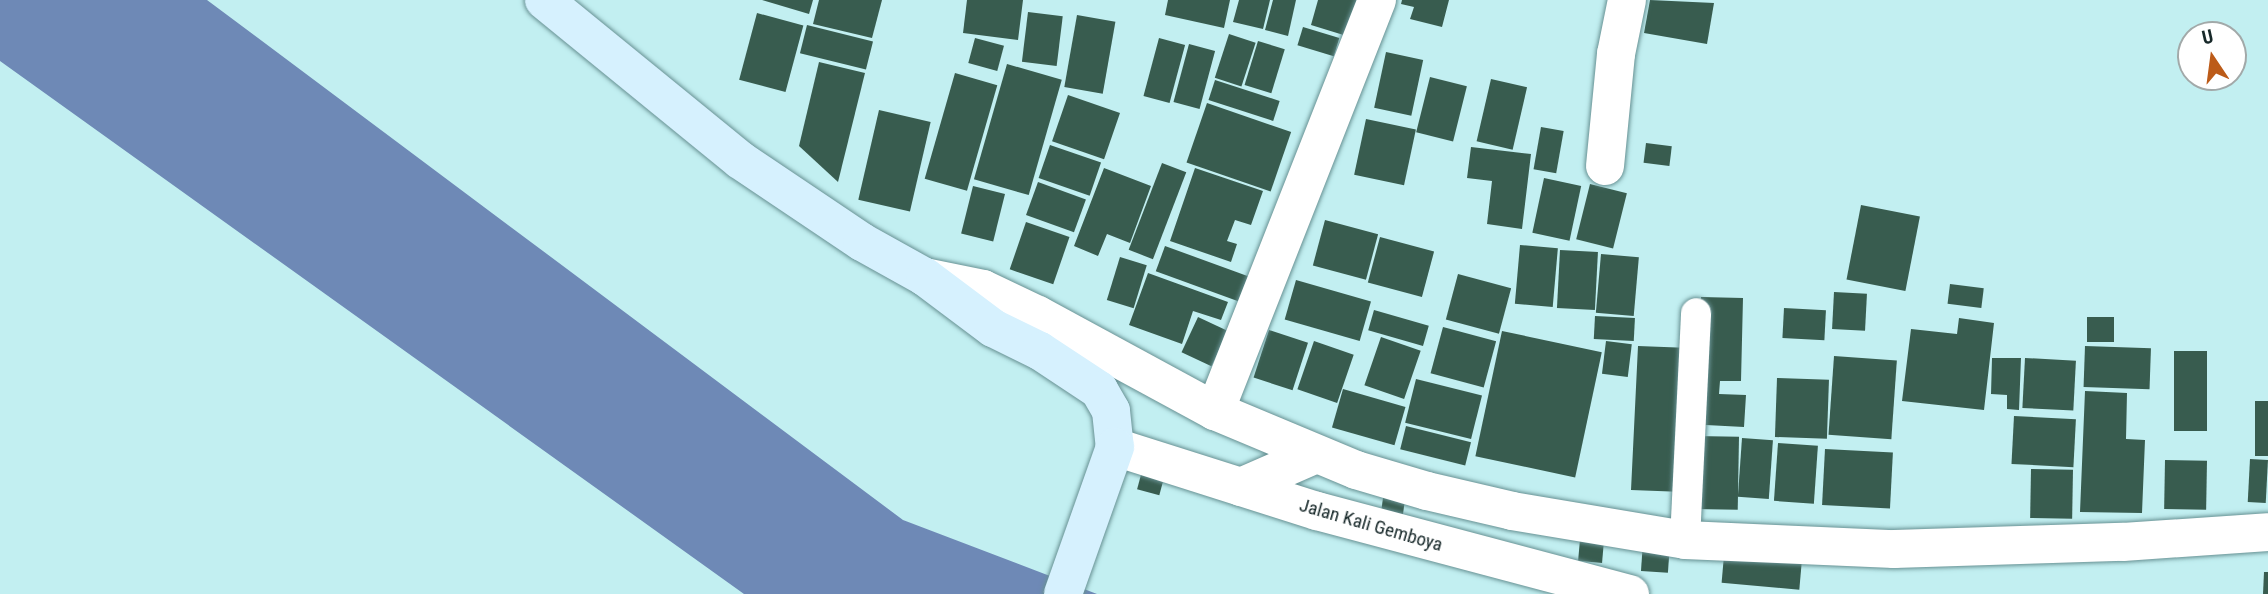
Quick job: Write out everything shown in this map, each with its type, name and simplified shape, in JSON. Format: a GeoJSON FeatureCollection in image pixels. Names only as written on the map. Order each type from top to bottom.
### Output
{"type":"FeatureCollection","features":[{"type":"Feature","properties":{"kind":"main road"},"geometry":{"type":"LineString","coordinates":[[544,0],[740,160],[862,242],[925,278],[993,328],[1040,351],[1099,390],[1111,411],[1115,447],[1104,486],[1063,594]]}},
{"type":"Feature","properties":{"kind":"street"},"geometry":{"type":"LineString","coordinates":[[1215,411],[1377,0]]}},
{"type":"Feature","properties":{"kind":"street"},"geometry":{"type":"LineString","coordinates":[[1605,166],[1616,54],[1627,0]]}},
{"type":"Feature","properties":{"kind":"street"},"geometry":{"type":"LineString","coordinates":[[925,278],[983,289],[1215,411],[1356,470],[1488,506],[1685,540],[1894,550],[2123,542],[2268,532]]}},
{"type":"Feature","properties":{"kind":"street"},"geometry":{"type":"LineString","coordinates":[[1685,540],[1696,313]]}},
{"type":"Feature","properties":{"kind":"street","name":"Jalan Kali Gemboya"},"geometry":{"type":"LineString","coordinates":[[1115,447],[1330,514],[1630,594]]}},
{"type":"Feature","properties":{"kind":"street"},"geometry":{"type":"LineString","coordinates":[[1241,487],[1317,454]]}},
{"type":"Feature","properties":{"kind":"water"},"geometry":{"type":"Polygon","coordinates":[[[0,0],[207,0],[903,520],[1097,594],[744,594],[0,61],[0,0]]]}},
{"type":"Feature","properties":{"kind":"building"},"geometry":{"type":"Polygon","coordinates":[[[762,0],[813,0],[809,14],[762,0]]]}},
{"type":"Feature","properties":{"kind":"building"},"geometry":{"type":"Polygon","coordinates":[[[819,0],[882,0],[872,38],[813,24],[819,0]]]}},
{"type":"Feature","properties":{"kind":"building"},"geometry":{"type":"Polygon","coordinates":[[[967,0],[1023,0],[1018,40],[963,33],[967,0]]]}},
{"type":"Feature","properties":{"kind":"building"},"geometry":{"type":"Polygon","coordinates":[[[1168,0],[1230,0],[1224,28],[1165,15],[1168,0]]]}},
{"type":"Feature","properties":{"kind":"building"},"geometry":{"type":"Polygon","coordinates":[[[1239,0],[1270,0],[1263,29],[1233,22],[1239,0]]]}},
{"type":"Feature","properties":{"kind":"building"},"geometry":{"type":"Polygon","coordinates":[[[1273,0],[1296,0],[1288,36],[1265,30],[1273,0]]]}},
{"type":"Feature","properties":{"kind":"building"},"geometry":{"type":"Polygon","coordinates":[[[1318,0],[1361,0],[1350,37],[1311,25],[1318,0]]]}},
{"type":"Feature","properties":{"kind":"building"},"geometry":{"type":"Polygon","coordinates":[[[1402,0],[1449,0],[1442,27],[1410,19],[1414,7],[1401,4],[1402,0]]]}},
{"type":"Feature","properties":{"kind":"building"},"geometry":{"type":"Polygon","coordinates":[[[1650,0],[1714,3],[1707,44],[1644,33],[1650,0]]]}},
{"type":"Feature","properties":{"kind":"building"},"geometry":{"type":"Polygon","coordinates":[[[1028,12],[1063,16],[1057,66],[1022,62],[1028,12]]]}},
{"type":"Feature","properties":{"kind":"building"},"geometry":{"type":"Polygon","coordinates":[[[757,13],[803,25],[786,92],[739,80],[757,13]]]}},
{"type":"Feature","properties":{"kind":"building"},"geometry":{"type":"Polygon","coordinates":[[[1077,15],[1115,22],[1103,94],[1064,87],[1077,15]]]}},
{"type":"Feature","properties":{"kind":"building"},"geometry":{"type":"Polygon","coordinates":[[[807,25],[873,41],[866,70],[800,53],[807,25]]]}},
{"type":"Feature","properties":{"kind":"building"},"geometry":{"type":"Polygon","coordinates":[[[1303,27],[1339,38],[1334,56],[1297,45],[1303,27]]]}},
{"type":"Feature","properties":{"kind":"building"},"geometry":{"type":"Polygon","coordinates":[[[1229,34],[1256,43],[1241,86],[1215,78],[1229,34]]]}},
{"type":"Feature","properties":{"kind":"building"},"geometry":{"type":"Polygon","coordinates":[[[975,38],[1004,46],[997,71],[968,63],[975,38]]]}},
{"type":"Feature","properties":{"kind":"building"},"geometry":{"type":"Polygon","coordinates":[[[1159,38],[1185,45],[1170,103],[1143,96],[1159,38]]]}},
{"type":"Feature","properties":{"kind":"building"},"geometry":{"type":"Polygon","coordinates":[[[1258,41],[1285,49],[1271,93],[1245,85],[1258,41]]]}},
{"type":"Feature","properties":{"kind":"building"},"geometry":{"type":"Polygon","coordinates":[[[1189,44],[1215,51],[1200,109],[1173,102],[1189,44]]]}},
{"type":"Feature","properties":{"kind":"building"},"geometry":{"type":"Polygon","coordinates":[[[1386,52],[1423,60],[1411,116],[1374,108],[1386,52]]]}},
{"type":"Feature","properties":{"kind":"building"},"geometry":{"type":"Polygon","coordinates":[[[819,62],[865,73],[838,182],[799,146],[819,62]]]}},
{"type":"Feature","properties":{"kind":"building"},"geometry":{"type":"Polygon","coordinates":[[[1007,64],[1062,80],[1029,195],[974,179],[1007,64]]]}},
{"type":"Feature","properties":{"kind":"building"},"geometry":{"type":"Polygon","coordinates":[[[955,73],[997,85],[967,191],[925,179],[955,73]]]}},
{"type":"Feature","properties":{"kind":"building"},"geometry":{"type":"Polygon","coordinates":[[[1430,77],[1467,86],[1453,141],[1416,132],[1430,77]]]}},
{"type":"Feature","properties":{"kind":"building"},"geometry":{"type":"Polygon","coordinates":[[[1491,79],[1527,87],[1513,150],[1477,141],[1491,79]]]}},
{"type":"Feature","properties":{"kind":"building"},"geometry":{"type":"Polygon","coordinates":[[[1215,80],[1280,101],[1273,121],[1209,100],[1215,80]]]}},
{"type":"Feature","properties":{"kind":"building"},"geometry":{"type":"Polygon","coordinates":[[[1068,95],[1120,113],[1104,159],[1052,141],[1068,95]]]}},
{"type":"Feature","properties":{"kind":"building"},"geometry":{"type":"Polygon","coordinates":[[[1207,103],[1291,132],[1271,192],[1186,163],[1207,103]]]}},
{"type":"Feature","properties":{"kind":"building"},"geometry":{"type":"Polygon","coordinates":[[[879,110],[931,122],[910,212],[858,200],[879,110]]]}},
{"type":"Feature","properties":{"kind":"building"},"geometry":{"type":"Polygon","coordinates":[[[1366,119],[1416,130],[1404,185],[1354,175],[1366,119]]]}},
{"type":"Feature","properties":{"kind":"building"},"geometry":{"type":"Polygon","coordinates":[[[1541,127],[1564,131],[1556,173],[1534,169],[1541,127]]]}},
{"type":"Feature","properties":{"kind":"building"},"geometry":{"type":"Polygon","coordinates":[[[1646,143],[1672,146],[1669,166],[1644,163],[1646,143]]]}},
{"type":"Feature","properties":{"kind":"building"},"geometry":{"type":"Polygon","coordinates":[[[1050,145],[1101,163],[1090,196],[1039,178],[1050,145]]]}},
{"type":"Feature","properties":{"kind":"building"},"geometry":{"type":"Polygon","coordinates":[[[1471,147],[1531,154],[1522,229],[1487,224],[1492,181],[1467,178],[1471,147]]]}},
{"type":"Feature","properties":{"kind":"building"},"geometry":{"type":"Polygon","coordinates":[[[1162,163],[1186,172],[1153,259],[1129,250],[1162,163]]]}},
{"type":"Feature","properties":{"kind":"building"},"geometry":{"type":"Polygon","coordinates":[[[1104,168],[1151,186],[1130,243],[1107,234],[1098,256],[1074,246],[1104,168]]]}},
{"type":"Feature","properties":{"kind":"building"},"geometry":{"type":"Polygon","coordinates":[[[1195,168],[1263,191],[1251,225],[1235,220],[1227,241],[1237,244],[1231,262],[1170,241],[1195,168]]]}},
{"type":"Feature","properties":{"kind":"building"},"geometry":{"type":"Polygon","coordinates":[[[1544,178],[1581,186],[1570,241],[1532,233],[1544,178]]]}},
{"type":"Feature","properties":{"kind":"building"},"geometry":{"type":"Polygon","coordinates":[[[1038,182],[1086,199],[1074,232],[1026,215],[1038,182]]]}},
{"type":"Feature","properties":{"kind":"building"},"geometry":{"type":"Polygon","coordinates":[[[1590,184],[1627,193],[1613,248],[1576,239],[1590,184]]]}},
{"type":"Feature","properties":{"kind":"building"},"geometry":{"type":"Polygon","coordinates":[[[973,186],[1005,194],[993,242],[961,234],[973,186]]]}},
{"type":"Feature","properties":{"kind":"building"},"geometry":{"type":"Polygon","coordinates":[[[1861,205],[1920,216],[1905,291],[1846,280],[1861,205]]]}},
{"type":"Feature","properties":{"kind":"building"},"geometry":{"type":"Polygon","coordinates":[[[1325,220],[1378,234],[1366,280],[1313,265],[1325,220]]]}},
{"type":"Feature","properties":{"kind":"building"},"geometry":{"type":"Polygon","coordinates":[[[1026,222],[1069,237],[1053,284],[1010,269],[1026,222]]]}},
{"type":"Feature","properties":{"kind":"building"},"geometry":{"type":"Polygon","coordinates":[[[1380,237],[1434,251],[1422,297],[1368,282],[1380,237]]]}},
{"type":"Feature","properties":{"kind":"building"},"geometry":{"type":"Polygon","coordinates":[[[1520,245],[1558,248],[1553,307],[1515,304],[1520,245]]]}},
{"type":"Feature","properties":{"kind":"building"},"geometry":{"type":"Polygon","coordinates":[[[1165,246],[1254,278],[1245,304],[1156,271],[1165,246]]]}},
{"type":"Feature","properties":{"kind":"building"},"geometry":{"type":"Polygon","coordinates":[[[1560,250],[1598,252],[1595,310],[1557,308],[1560,250]]]}},
{"type":"Feature","properties":{"kind":"building"},"geometry":{"type":"Polygon","coordinates":[[[1601,254],[1639,257],[1634,316],[1596,313],[1601,254]]]}},
{"type":"Feature","properties":{"kind":"building"},"geometry":{"type":"Polygon","coordinates":[[[1120,257],[1147,265],[1134,308],[1107,300],[1120,257]]]}},
{"type":"Feature","properties":{"kind":"building"},"geometry":{"type":"Polygon","coordinates":[[[1148,273],[1228,302],[1221,320],[1193,311],[1182,344],[1129,325],[1148,273]]]}},
{"type":"Feature","properties":{"kind":"building"},"geometry":{"type":"Polygon","coordinates":[[[1458,274],[1511,288],[1499,334],[1446,319],[1458,274]]]}},
{"type":"Feature","properties":{"kind":"building"},"geometry":{"type":"Polygon","coordinates":[[[1296,280],[1371,301],[1360,341],[1285,319],[1296,280]]]}},
{"type":"Feature","properties":{"kind":"building"},"geometry":{"type":"Polygon","coordinates":[[[1950,284],[1984,288],[1981,308],[1948,304],[1950,284]]]}},
{"type":"Feature","properties":{"kind":"building"},"geometry":{"type":"Polygon","coordinates":[[[1834,292],[1867,294],[1865,331],[1832,329],[1834,292]]]}},
{"type":"Feature","properties":{"kind":"building"},"geometry":{"type":"Polygon","coordinates":[[[1701,297],[1743,298],[1741,381],[1720,381],[1719,394],[1746,395],[1744,427],[1687,424],[1684,492],[1631,490],[1638,346],[1690,348],[1699,379],[1701,297]]]}},
{"type":"Feature","properties":{"kind":"building"},"geometry":{"type":"Polygon","coordinates":[[[1784,308],[1826,310],[1824,340],[1782,338],[1784,308]]]}},
{"type":"Feature","properties":{"kind":"building"},"geometry":{"type":"Polygon","coordinates":[[[1374,310],[1429,326],[1423,346],[1368,330],[1374,310]]]}},
{"type":"Feature","properties":{"kind":"building"},"geometry":{"type":"Polygon","coordinates":[[[1595,316],[1635,318],[1634,341],[1594,339],[1595,316]]]}},
{"type":"Feature","properties":{"kind":"building"},"geometry":{"type":"Polygon","coordinates":[[[1198,317],[1228,331],[1211,366],[1182,352],[1198,317]]]}},
{"type":"Feature","properties":{"kind":"building"},"geometry":{"type":"Polygon","coordinates":[[[2087,317],[2114,317],[2114,342],[2087,342],[2087,317]]]}},
{"type":"Feature","properties":{"kind":"building"},"geometry":{"type":"Polygon","coordinates":[[[1959,318],[1994,323],[1984,410],[1902,401],[1911,329],[1957,334],[1959,318]]]}},
{"type":"Feature","properties":{"kind":"building"},"geometry":{"type":"Polygon","coordinates":[[[1443,327],[1496,341],[1484,388],[1431,373],[1443,327]]]}},
{"type":"Feature","properties":{"kind":"building"},"geometry":{"type":"Polygon","coordinates":[[[1269,330],[1308,343],[1293,390],[1254,378],[1269,330]]]}},
{"type":"Feature","properties":{"kind":"building"},"geometry":{"type":"Polygon","coordinates":[[[1502,331],[1602,352],[1575,477],[1475,456],[1502,331]]]}},
{"type":"Feature","properties":{"kind":"building"},"geometry":{"type":"Polygon","coordinates":[[[1381,337],[1421,351],[1404,399],[1364,385],[1381,337]]]}},
{"type":"Feature","properties":{"kind":"building"},"geometry":{"type":"Polygon","coordinates":[[[1314,341],[1354,355],[1337,403],[1297,389],[1314,341]]]}},
{"type":"Feature","properties":{"kind":"building"},"geometry":{"type":"Polygon","coordinates":[[[1606,341],[1632,344],[1628,377],[1602,374],[1606,341]]]}},
{"type":"Feature","properties":{"kind":"building"},"geometry":{"type":"Polygon","coordinates":[[[2085,346],[2151,348],[2150,389],[2084,387],[2085,346]]]}},
{"type":"Feature","properties":{"kind":"building"},"geometry":{"type":"Polygon","coordinates":[[[2174,351],[2207,351],[2207,431],[2174,431],[2174,351]]]}},
{"type":"Feature","properties":{"kind":"building"},"geometry":{"type":"Polygon","coordinates":[[[1834,356],[1897,360],[1891,439],[1828,435],[1834,356]]]}},
{"type":"Feature","properties":{"kind":"building"},"geometry":{"type":"Polygon","coordinates":[[[1992,358],[2021,358],[2019,410],[2007,409],[2007,395],[1991,394],[1992,358]]]}},
{"type":"Feature","properties":{"kind":"building"},"geometry":{"type":"Polygon","coordinates":[[[2025,358],[2076,361],[2073,411],[2022,408],[2025,358]]]}},
{"type":"Feature","properties":{"kind":"building"},"geometry":{"type":"Polygon","coordinates":[[[1777,378],[1829,380],[1827,439],[1775,437],[1777,378]]]}},
{"type":"Feature","properties":{"kind":"building"},"geometry":{"type":"Polygon","coordinates":[[[1416,379],[1482,395],[1471,439],[1405,423],[1416,379]]]}},
{"type":"Feature","properties":{"kind":"building"},"geometry":{"type":"Polygon","coordinates":[[[1343,389],[1405,407],[1394,445],[1332,427],[1343,389]]]}},
{"type":"Feature","properties":{"kind":"building"},"geometry":{"type":"Polygon","coordinates":[[[2085,391],[2127,393],[2126,439],[2145,440],[2142,513],[2080,512],[2085,391]]]}},
{"type":"Feature","properties":{"kind":"building"},"geometry":{"type":"Polygon","coordinates":[[[2255,401],[2268,401],[2268,456],[2255,456],[2255,401]]]}},
{"type":"Feature","properties":{"kind":"building"},"geometry":{"type":"Polygon","coordinates":[[[2014,416],[2076,419],[2073,467],[2011,464],[2014,416]]]}},
{"type":"Feature","properties":{"kind":"building"},"geometry":{"type":"Polygon","coordinates":[[[1406,426],[1471,442],[1465,465],[1400,449],[1406,426]]]}},
{"type":"Feature","properties":{"kind":"building"},"geometry":{"type":"Polygon","coordinates":[[[1695,436],[1739,437],[1738,510],[1694,509],[1695,436]]]}},
{"type":"Feature","properties":{"kind":"building"},"geometry":{"type":"Polygon","coordinates":[[[1742,438],[1773,440],[1769,499],[1738,497],[1742,438]]]}},
{"type":"Feature","properties":{"kind":"building"},"geometry":{"type":"Polygon","coordinates":[[[1778,443],[1818,446],[1814,504],[1774,501],[1778,443]]]}},
{"type":"Feature","properties":{"kind":"building"},"geometry":{"type":"Polygon","coordinates":[[[1825,449],[1893,453],[1890,508],[1822,505],[1825,449]]]}},
{"type":"Feature","properties":{"kind":"building"},"geometry":{"type":"Polygon","coordinates":[[[2250,459],[2268,460],[2266,503],[2248,502],[2250,459]]]}},
{"type":"Feature","properties":{"kind":"building"},"geometry":{"type":"Polygon","coordinates":[[[2165,460],[2207,461],[2206,510],[2164,509],[2165,460]]]}},
{"type":"Feature","properties":{"kind":"building"},"geometry":{"type":"Polygon","coordinates":[[[2031,469],[2073,470],[2072,519],[2030,518],[2031,469]]]}},
{"type":"Feature","properties":{"kind":"building"},"geometry":{"type":"Polygon","coordinates":[[[1142,471],[1164,477],[1159,495],[1137,489],[1142,471]]]}},
{"type":"Feature","properties":{"kind":"building"},"geometry":{"type":"Polygon","coordinates":[[[1384,491],[1406,494],[1403,516],[1381,513],[1384,491]]]}},
{"type":"Feature","properties":{"kind":"building"},"geometry":{"type":"Polygon","coordinates":[[[1581,528],[1605,530],[1602,563],[1578,561],[1581,528]]]}},
{"type":"Feature","properties":{"kind":"building"},"geometry":{"type":"Polygon","coordinates":[[[1643,542],[1670,544],[1668,573],[1641,571],[1643,542]]]}},
{"type":"Feature","properties":{"kind":"building"},"geometry":{"type":"Polygon","coordinates":[[[1725,544],[1803,551],[1799,590],[1722,583],[1725,544]]]}},
{"type":"Feature","properties":{"kind":"building"},"geometry":{"type":"Polygon","coordinates":[[[2264,572],[2268,572],[2268,594],[2263,594],[2264,572]]]}}]}
